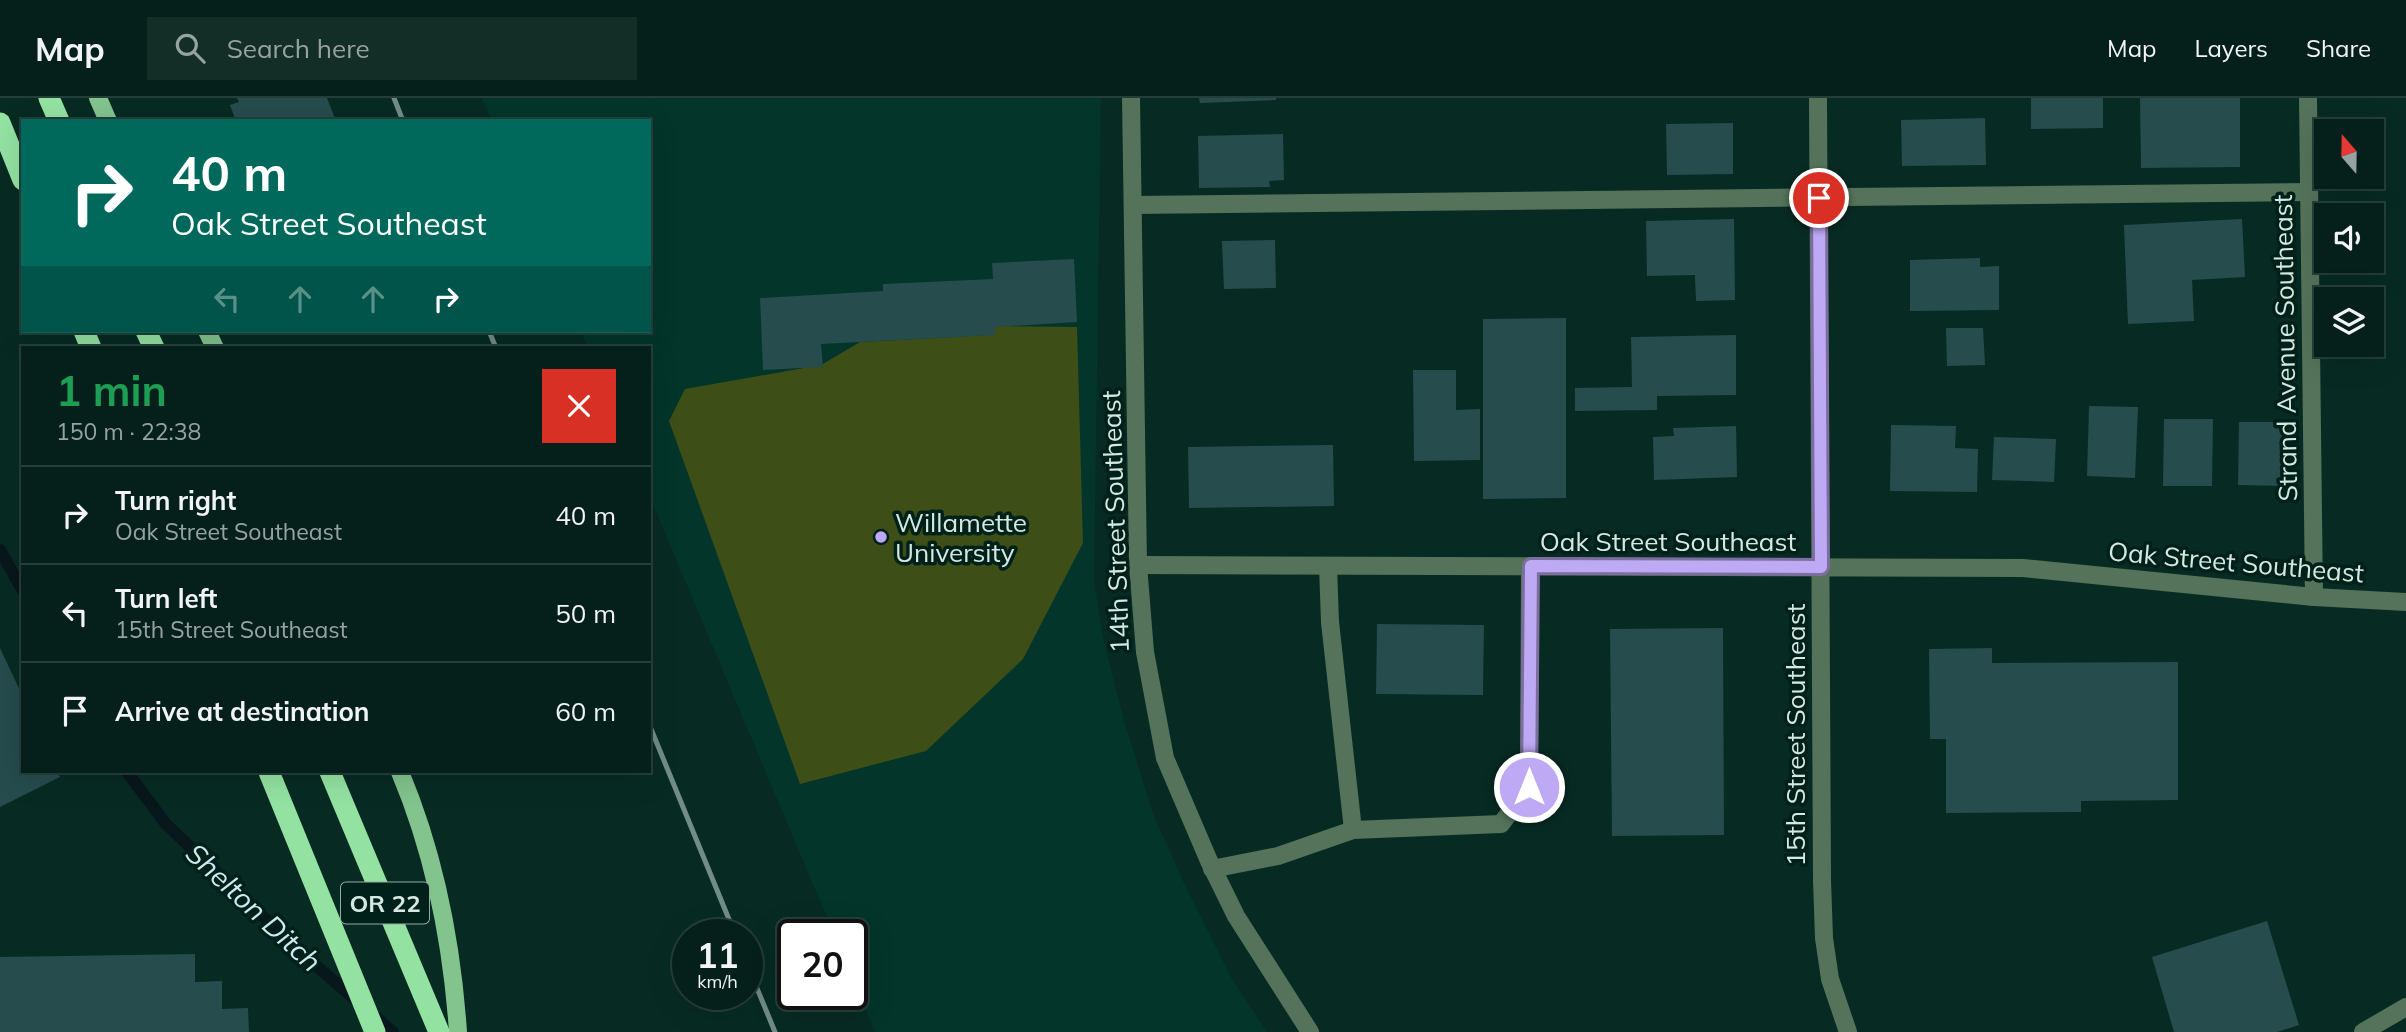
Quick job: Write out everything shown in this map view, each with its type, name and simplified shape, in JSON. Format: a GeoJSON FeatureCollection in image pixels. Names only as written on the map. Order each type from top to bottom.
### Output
{"type":"FeatureCollection","features":[{"type":"Feature","properties":{"kind":"highway"},"geometry":{"type":"LineString","coordinates":[[49,98],[58,119]]}},
{"type":"Feature","properties":{"kind":"highway"},"geometry":{"type":"LineString","coordinates":[[0,123],[21,175]]}},
{"type":"Feature","properties":{"kind":"highway"},"geometry":{"type":"LineString","coordinates":[[269,773],[375,1032]]}},
{"type":"Feature","properties":{"kind":"highway","name":"OR 22"},"geometry":{"type":"LineString","coordinates":[[331,773],[439,1032]]}},
{"type":"Feature","properties":{"kind":"main road"},"geometry":{"type":"LineString","coordinates":[[98,98],[107,119]]}},
{"type":"Feature","properties":{"kind":"main road"},"geometry":{"type":"LineString","coordinates":[[400,773],[431,864],[455,987],[458,1032]]}},
{"type":"Feature","properties":{"kind":"street","name":"14th Street Southeast"},"geometry":{"type":"LineString","coordinates":[[1131,98],[1138,565],[1145,652],[1165,758],[1212,869],[1236,916],[1310,1032]]}},
{"type":"Feature","properties":{"kind":"street","name":"15th Street Southeast"},"geometry":{"type":"LineString","coordinates":[[1818,98],[1822,880],[1824,938],[1830,979],[1847,1032]]}},
{"type":"Feature","properties":{"kind":"street","name":"Strand Avenue Southeast"},"geometry":{"type":"LineString","coordinates":[[2308,98],[2314,597]]}},
{"type":"Feature","properties":{"kind":"street"},"geometry":{"type":"LineString","coordinates":[[1133,205],[2309,192]]}},
{"type":"Feature","properties":{"kind":"street","name":"Oak Street Southeast"},"geometry":{"type":"LineString","coordinates":[[1138,565],[2023,568],[2314,597],[2406,602]]}},
{"type":"Feature","properties":{"kind":"street"},"geometry":{"type":"LineString","coordinates":[[1328,566],[1330,622],[1353,830]]}},
{"type":"Feature","properties":{"kind":"street"},"geometry":{"type":"LineString","coordinates":[[1212,869],[1278,856],[1353,830],[1501,824],[1529,787],[1531,566]]}},
{"type":"Feature","properties":{"kind":"street"},"geometry":{"type":"LineString","coordinates":[[2363,1032],[2406,1007]]}},
{"type":"Feature","properties":{"kind":"shaded area","name":"Willamette University"},"geometry":{"type":"Polygon","coordinates":[[[482,98],[1101,98],[1094,580],[1103,638],[1123,717],[1153,814],[1232,979],[1267,1032],[875,1032],[866,1010],[868,1010],[868,919],[828,919],[651,500],[651,346],[587,346],[581,333],[651,333],[651,119],[491,119],[482,98]]]}},
{"type":"Feature","properties":{"kind":"green space"},"geometry":{"type":"Polygon","coordinates":[[[995,326],[1077,327],[1083,543],[1023,659],[926,751],[800,784],[669,421],[685,389],[821,365],[860,342],[989,335],[995,326]]]}},
{"type":"Feature","properties":{"kind":"building"},"geometry":{"type":"Polygon","coordinates":[[[237,98],[327,98],[335,119],[235,119],[230,105],[239,102],[237,98]]]}},
{"type":"Feature","properties":{"kind":"building"},"geometry":{"type":"Polygon","coordinates":[[[1199,98],[1276,98],[1276,100],[1200,103],[1199,98]]]}},
{"type":"Feature","properties":{"kind":"building"},"geometry":{"type":"Polygon","coordinates":[[[2031,98],[2103,98],[2103,128],[2031,129],[2031,98]]]}},
{"type":"Feature","properties":{"kind":"building"},"geometry":{"type":"Polygon","coordinates":[[[2140,98],[2240,98],[2240,167],[2141,168],[2140,98]]]}},
{"type":"Feature","properties":{"kind":"building"},"geometry":{"type":"Polygon","coordinates":[[[1985,118],[1986,165],[1902,166],[1901,120],[1985,118]]]}},
{"type":"Feature","properties":{"kind":"building"},"geometry":{"type":"Polygon","coordinates":[[[1733,123],[1733,174],[1667,175],[1666,124],[1733,123]]]}},
{"type":"Feature","properties":{"kind":"building"},"geometry":{"type":"Polygon","coordinates":[[[1283,134],[1284,180],[1269,181],[1270,187],[1199,188],[1198,136],[1283,134]]]}},
{"type":"Feature","properties":{"kind":"building"},"geometry":{"type":"Polygon","coordinates":[[[1734,219],[1735,300],[1696,301],[1695,275],[1647,276],[1646,221],[1734,219]]]}},
{"type":"Feature","properties":{"kind":"building"},"geometry":{"type":"Polygon","coordinates":[[[2242,219],[2245,277],[2192,280],[2194,321],[2128,324],[2124,225],[2242,219]]]}},
{"type":"Feature","properties":{"kind":"building"},"geometry":{"type":"Polygon","coordinates":[[[1275,240],[1276,288],[1224,289],[1222,241],[1275,240]]]}},
{"type":"Feature","properties":{"kind":"building"},"geometry":{"type":"Polygon","coordinates":[[[1980,258],[1980,267],[1999,266],[1999,310],[1910,311],[1910,260],[1980,258]]]}},
{"type":"Feature","properties":{"kind":"building"},"geometry":{"type":"Polygon","coordinates":[[[1074,259],[1077,322],[995,327],[995,335],[821,344],[823,367],[763,370],[760,298],[883,291],[883,284],[993,279],[992,263],[1074,259]]]}},
{"type":"Feature","properties":{"kind":"building"},"geometry":{"type":"Polygon","coordinates":[[[1566,318],[1566,498],[1483,499],[1483,319],[1566,318]]]}},
{"type":"Feature","properties":{"kind":"building"},"geometry":{"type":"Polygon","coordinates":[[[1946,328],[1983,328],[1985,365],[1947,366],[1946,328]]]}},
{"type":"Feature","properties":{"kind":"building"},"geometry":{"type":"Polygon","coordinates":[[[1736,335],[1736,395],[1657,396],[1657,410],[1575,411],[1575,388],[1632,387],[1631,337],[1736,335]]]}},
{"type":"Feature","properties":{"kind":"building"},"geometry":{"type":"Polygon","coordinates":[[[1413,370],[1456,370],[1456,410],[1480,409],[1480,460],[1414,461],[1413,370]]]}},
{"type":"Feature","properties":{"kind":"building"},"geometry":{"type":"Polygon","coordinates":[[[2089,406],[2138,407],[2135,478],[2087,476],[2089,406]]]}},
{"type":"Feature","properties":{"kind":"building"},"geometry":{"type":"Polygon","coordinates":[[[2164,419],[2213,419],[2212,486],[2163,486],[2164,419]]]}},
{"type":"Feature","properties":{"kind":"building"},"geometry":{"type":"Polygon","coordinates":[[[2239,422],[2287,422],[2286,486],[2238,485],[2239,422]]]}},
{"type":"Feature","properties":{"kind":"building"},"geometry":{"type":"Polygon","coordinates":[[[1891,425],[1956,426],[1955,448],[1978,449],[1977,492],[1890,491],[1891,425]]]}},
{"type":"Feature","properties":{"kind":"building"},"geometry":{"type":"Polygon","coordinates":[[[1736,426],[1737,477],[1654,480],[1653,437],[1674,436],[1673,428],[1736,426]]]}},
{"type":"Feature","properties":{"kind":"building"},"geometry":{"type":"Polygon","coordinates":[[[1994,437],[2056,439],[2054,482],[1992,480],[1994,437]]]}},
{"type":"Feature","properties":{"kind":"building"},"geometry":{"type":"Polygon","coordinates":[[[1333,445],[1334,506],[1189,508],[1188,447],[1333,445]]]}},
{"type":"Feature","properties":{"kind":"building"},"geometry":{"type":"Polygon","coordinates":[[[1377,624],[1484,625],[1483,695],[1376,694],[1377,624]]]}},
{"type":"Feature","properties":{"kind":"building"},"geometry":{"type":"Polygon","coordinates":[[[1723,628],[1724,835],[1612,836],[1610,629],[1723,628]]]}},
{"type":"Feature","properties":{"kind":"building"},"geometry":{"type":"Polygon","coordinates":[[[0,648],[21,693],[21,773],[58,773],[60,777],[0,807],[0,648]]]}},
{"type":"Feature","properties":{"kind":"building"},"geometry":{"type":"Polygon","coordinates":[[[1992,648],[1992,663],[2178,662],[2178,800],[2081,801],[2081,812],[1946,813],[1946,739],[1930,739],[1929,649],[1992,648]]]}},
{"type":"Feature","properties":{"kind":"building"},"geometry":{"type":"Polygon","coordinates":[[[2267,921],[2299,1025],[2277,1032],[2174,1032],[2152,957],[2267,921]]]}},
{"type":"Feature","properties":{"kind":"building"},"geometry":{"type":"Polygon","coordinates":[[[195,954],[195,982],[222,981],[222,1009],[248,1008],[249,1032],[0,1032],[0,957],[195,954]]]}},
{"type":"Feature","properties":{"kind":"waterway","name":"Shelton Ditch"},"geometry":{"type":"LineString","coordinates":[[0,550],[21,587]]}},
{"type":"Feature","properties":{"kind":"waterway","name":"Shelton Ditch"},"geometry":{"type":"LineString","coordinates":[[128,773],[166,824],[298,950],[393,1032]]}},
{"type":"Feature","properties":{"kind":"railway"},"geometry":{"type":"LineString","coordinates":[[394,98],[402,119]]}},
{"type":"Feature","properties":{"kind":"railway"},"geometry":{"type":"LineString","coordinates":[[490,333],[495,346]]}},
{"type":"Feature","properties":{"kind":"railway"},"geometry":{"type":"LineString","coordinates":[[651,729],[729,919]]}},
{"type":"Feature","properties":{"kind":"railway"},"geometry":{"type":"LineString","coordinates":[[763,1003],[775,1032]]}},
{"type":"Feature","properties":{"kind":"place","name":"Willamette University"},"geometry":{"type":"Point","coordinates":[881,537]}},
{"type":"Feature","properties":{"kind":"route"},"geometry":{"type":"LineString","coordinates":[[1529,787],[1531,566],[1821,567],[1819,198]]}}]}
